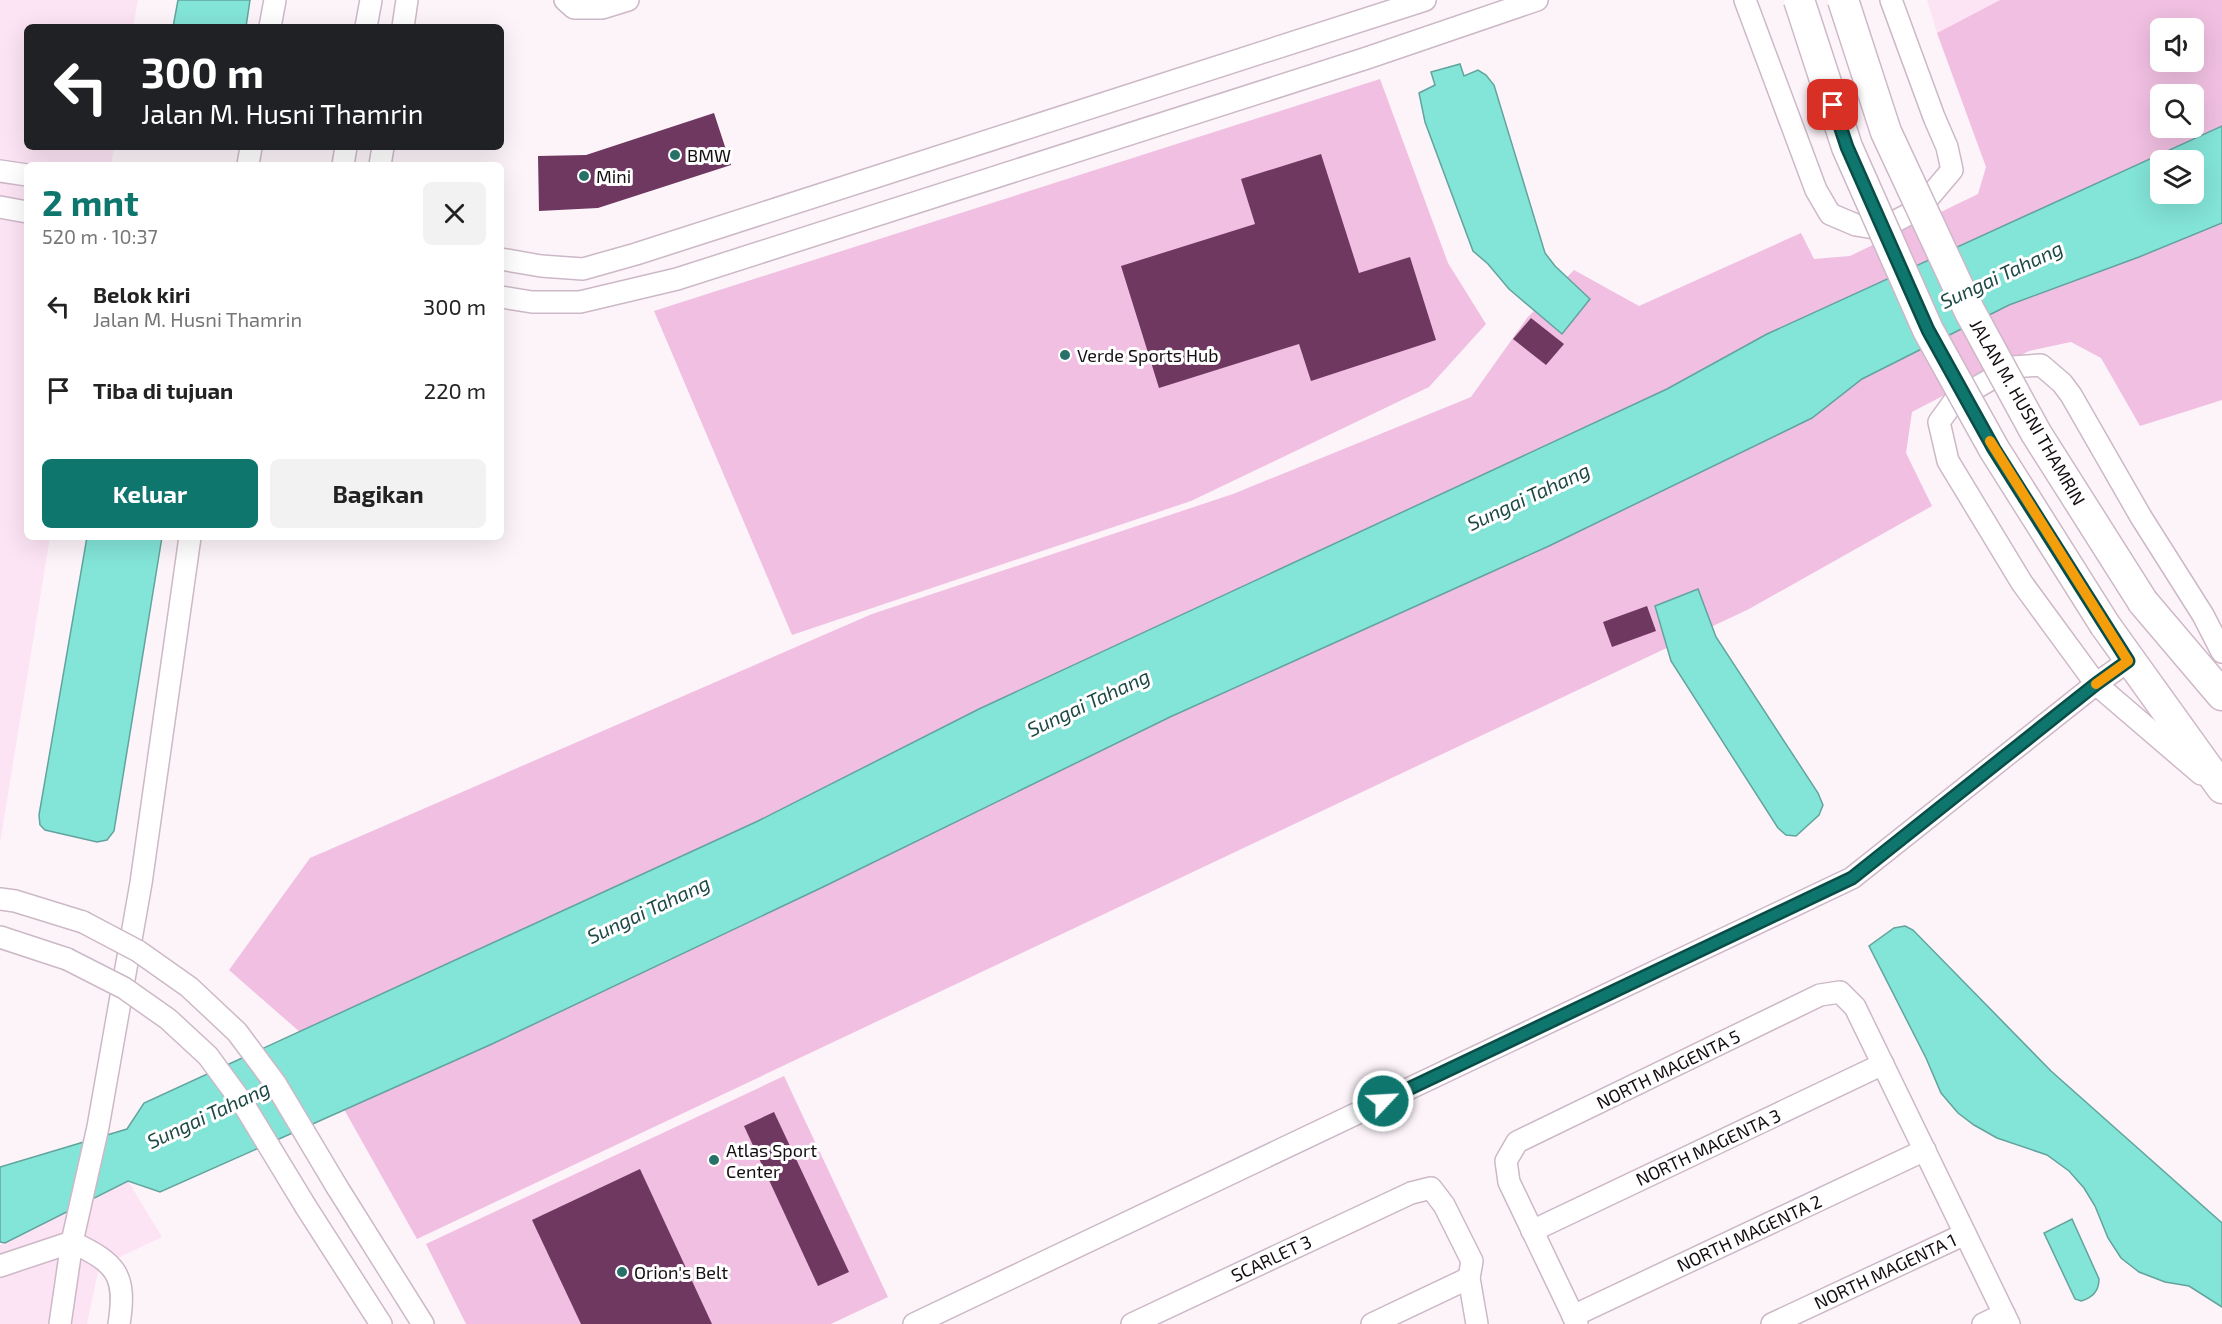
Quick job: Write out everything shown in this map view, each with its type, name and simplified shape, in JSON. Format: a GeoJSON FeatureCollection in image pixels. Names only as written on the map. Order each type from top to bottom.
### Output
{"type":"FeatureCollection","features":[{"type":"Feature","properties":{"kind":"main road"},"geometry":{"type":"LineString","coordinates":[[1799,0],[1847,147],[1928,330],[1994,449],[2104,626],[2222,790]]}},
{"type":"Feature","properties":{"kind":"main road","name":"JALAN M. HUSNI THAMRIN"},"geometry":{"type":"LineString","coordinates":[[1843,0],[1886,132],[1969,310],[2036,433],[2143,602],[2222,694]]}},
{"type":"Feature","properties":{"kind":"street"},"geometry":{"type":"LineString","coordinates":[[270,24],[274,0]]}},
{"type":"Feature","properties":{"kind":"street"},"geometry":{"type":"LineString","coordinates":[[367,24],[371,0]]}},
{"type":"Feature","properties":{"kind":"street"},"geometry":{"type":"LineString","coordinates":[[403,24],[407,0]]}},
{"type":"Feature","properties":{"kind":"street"},"geometry":{"type":"LineString","coordinates":[[565,0],[574,8],[602,8],[628,0]]}},
{"type":"Feature","properties":{"kind":"street"},"geometry":{"type":"LineString","coordinates":[[504,260],[541,266],[583,269],[636,254],[1425,0]]}},
{"type":"Feature","properties":{"kind":"street"},"geometry":{"type":"LineString","coordinates":[[504,297],[532,302],[580,302],[677,279],[1367,58],[1537,0]]}},
{"type":"Feature","properties":{"kind":"street"},"geometry":{"type":"LineString","coordinates":[[1745,0],[1816,190],[1830,214],[1856,225],[1880,229],[1918,209],[1952,170],[1947,147],[1891,0]]}},
{"type":"Feature","properties":{"kind":"street"},"geometry":{"type":"LineString","coordinates":[[0,171],[24,175]]}},
{"type":"Feature","properties":{"kind":"street"},"geometry":{"type":"LineString","coordinates":[[0,207],[24,211]]}},
{"type":"Feature","properties":{"kind":"street"},"geometry":{"type":"LineString","coordinates":[[2222,652],[2203,615],[2140,517],[2062,382],[2041,365],[2012,367],[1955,400],[1939,422],[1948,461],[2022,583],[2096,684],[2222,790]]}},
{"type":"Feature","properties":{"kind":"street"},"geometry":{"type":"LineString","coordinates":[[60,1324],[72,1242],[98,1126],[141,883],[190,540]]}},
{"type":"Feature","properties":{"kind":"street"},"geometry":{"type":"LineString","coordinates":[[914,1324],[1852,878],[2128,661]]}},
{"type":"Feature","properties":{"kind":"street"},"geometry":{"type":"LineString","coordinates":[[0,898],[83,922],[138,951],[189,987],[237,1032],[275,1083],[423,1324]]}},
{"type":"Feature","properties":{"kind":"street"},"geometry":{"type":"LineString","coordinates":[[0,938],[67,959],[124,988],[168,1019],[208,1056],[244,1105],[381,1324]]}},
{"type":"Feature","properties":{"kind":"street","name":"NORTH MAGENTA 5"},"geometry":{"type":"LineString","coordinates":[[1532,1231],[1509,1182],[1506,1161],[1517,1142],[1820,995],[1840,992],[1855,1007],[1883,1064]]}},
{"type":"Feature","properties":{"kind":"street"},"geometry":{"type":"LineString","coordinates":[[1883,1064],[2006,1319],[1983,1324]]}},
{"type":"Feature","properties":{"kind":"street","name":"NORTH MAGENTA 3"},"geometry":{"type":"LineString","coordinates":[[1532,1231],[1883,1064]]}},
{"type":"Feature","properties":{"kind":"street","name":"NORTH MAGENTA 2"},"geometry":{"type":"LineString","coordinates":[[1575,1320],[1925,1150]]}},
{"type":"Feature","properties":{"kind":"street","name":"SCARLET 3"},"geometry":{"type":"LineString","coordinates":[[1132,1324],[1410,1193],[1431,1188],[1444,1205],[1472,1261],[1469,1278]]}},
{"type":"Feature","properties":{"kind":"street"},"geometry":{"type":"LineString","coordinates":[[1532,1231],[1575,1320]]}},
{"type":"Feature","properties":{"kind":"street","name":"NORTH MAGENTA 1"},"geometry":{"type":"LineString","coordinates":[[1772,1324],[1965,1234]]}},
{"type":"Feature","properties":{"kind":"street"},"geometry":{"type":"LineString","coordinates":[[0,1266],[72,1242],[100,1255],[114,1269],[120,1284],[123,1299],[118,1324]]}},
{"type":"Feature","properties":{"kind":"street"},"geometry":{"type":"LineString","coordinates":[[1371,1324],[1469,1278],[1477,1324]]}},
{"type":"Feature","properties":{"kind":"shaded area"},"geometry":{"type":"Polygon","coordinates":[[[0,0],[138,0],[134,24],[24,24],[24,150],[114,150],[112,162],[24,162],[24,540],[50,540],[0,843],[0,0]]]}},
{"type":"Feature","properties":{"kind":"shaded area"},"geometry":{"type":"Polygon","coordinates":[[[1927,0],[2000,0],[1937,33],[1927,0]]]}},
{"type":"Feature","properties":{"kind":"shaded area"},"geometry":{"type":"Polygon","coordinates":[[[2000,0],[2222,0],[2222,400],[2140,426],[2101,358],[2071,342],[2029,351],[1912,412],[1906,453],[1932,506],[1749,609],[417,1239],[301,1033],[229,970],[310,858],[872,614],[1233,494],[1471,397],[1527,318],[1574,270],[1639,306],[1801,233],[1814,259],[1850,256],[1978,194],[1986,167],[1937,33],[2000,0]]]}},
{"type":"Feature","properties":{"kind":"shaded area","name":"Verde Sports Hub"},"geometry":{"type":"Polygon","coordinates":[[[1380,79],[1448,263],[1486,324],[1429,387],[1191,501],[792,635],[654,311],[1380,79]]]}},
{"type":"Feature","properties":{"kind":"shaded area","name":"Atlas Sport Center"},"geometry":{"type":"Polygon","coordinates":[[[784,1076],[888,1297],[831,1324],[466,1324],[426,1244],[784,1076]]]}},
{"type":"Feature","properties":{"kind":"shaded area"},"geometry":{"type":"Polygon","coordinates":[[[128,1181],[162,1237],[99,1267],[87,1324],[0,1324],[0,1245],[128,1181]]]}},
{"type":"Feature","properties":{"kind":"water"},"geometry":{"type":"Polygon","coordinates":[[[178,0],[250,0],[246,24],[174,24],[178,0]]]}},
{"type":"Feature","properties":{"kind":"water"},"geometry":{"type":"Polygon","coordinates":[[[1460,64],[1464,76],[1478,70],[1486,75],[1494,85],[1545,253],[1555,266],[1590,299],[1562,334],[1509,289],[1488,264],[1473,251],[1425,122],[1419,93],[1435,85],[1431,72],[1460,64]]]}},
{"type":"Feature","properties":{"kind":"water","name":"Sungai Tahang"},"geometry":{"type":"Polygon","coordinates":[[[2222,126],[2222,223],[2139,257],[2009,305],[1862,379],[1812,418],[1549,546],[1170,717],[823,887],[492,1044],[160,1192],[128,1181],[5,1243],[0,1242],[0,1167],[127,1129],[144,1103],[758,821],[979,709],[1667,389],[1767,334],[2150,159],[2150,204],[2204,204],[2204,150],[2170,150],[2196,138],[2204,138],[2204,134],[2222,126]]]}},
{"type":"Feature","properties":{"kind":"water"},"geometry":{"type":"Polygon","coordinates":[[[86,540],[162,540],[114,831],[107,840],[97,842],[45,830],[40,825],[39,815],[86,540]]]}},
{"type":"Feature","properties":{"kind":"water"},"geometry":{"type":"Polygon","coordinates":[[[1698,589],[1716,637],[1818,793],[1823,805],[1819,815],[1796,836],[1786,835],[1778,828],[1671,661],[1655,606],[1698,589]]]}},
{"type":"Feature","properties":{"kind":"water"},"geometry":{"type":"Polygon","coordinates":[[[1905,926],[1913,930],[2051,1071],[2222,1223],[2222,1307],[2189,1286],[2165,1282],[2139,1272],[2121,1258],[2108,1238],[2095,1206],[2084,1188],[2069,1171],[2047,1155],[1997,1138],[1974,1125],[1958,1113],[1941,1093],[1926,1058],[1869,946],[1894,928],[1905,926]]]}},
{"type":"Feature","properties":{"kind":"water"},"geometry":{"type":"Polygon","coordinates":[[[2072,1219],[2099,1279],[2094,1293],[2081,1301],[2075,1299],[2044,1233],[2072,1219]]]}},
{"type":"Feature","properties":{"kind":"building"},"geometry":{"type":"Polygon","coordinates":[[[714,113],[731,165],[598,208],[539,211],[538,156],[586,155],[714,113]]]}},
{"type":"Feature","properties":{"kind":"building"},"geometry":{"type":"Polygon","coordinates":[[[1321,154],[1359,273],[1410,257],[1436,340],[1311,381],[1299,344],[1159,388],[1121,266],[1255,224],[1241,179],[1321,154]]]}},
{"type":"Feature","properties":{"kind":"building"},"geometry":{"type":"Polygon","coordinates":[[[1531,318],[1564,344],[1546,365],[1513,339],[1531,318]]]}},
{"type":"Feature","properties":{"kind":"building"},"geometry":{"type":"Polygon","coordinates":[[[1647,606],[1656,631],[1612,647],[1603,622],[1647,606]]]}},
{"type":"Feature","properties":{"kind":"building"},"geometry":{"type":"Polygon","coordinates":[[[774,1112],[849,1272],[818,1286],[744,1126],[774,1112]]]}},
{"type":"Feature","properties":{"kind":"building","name":"Orion's Belt"},"geometry":{"type":"Polygon","coordinates":[[[640,1169],[712,1324],[581,1324],[532,1220],[640,1169]]]}},
{"type":"Feature","properties":{"kind":"slow traffic"},"geometry":{"type":"LineString","coordinates":[[1990,441],[2128,661],[2096,684]]}},
{"type":"Feature","properties":{"kind":"place","name":"BMW"},"geometry":{"type":"Point","coordinates":[675,155]}},
{"type":"Feature","properties":{"kind":"place","name":"Mini"},"geometry":{"type":"Point","coordinates":[584,176]}},
{"type":"Feature","properties":{"kind":"place","name":"Verde Sports Hub"},"geometry":{"type":"Point","coordinates":[1065,355]}},
{"type":"Feature","properties":{"kind":"place","name":"Atlas Sport Center"},"geometry":{"type":"Point","coordinates":[714,1160]}},
{"type":"Feature","properties":{"kind":"place","name":"Orion's Belt"},"geometry":{"type":"Point","coordinates":[622,1272]}},
{"type":"Feature","properties":{"kind":"route"},"geometry":{"type":"LineString","coordinates":[[1383,1101],[1852,878],[2128,661],[1994,449],[1928,330],[1847,147],[1833,105]]}}]}
